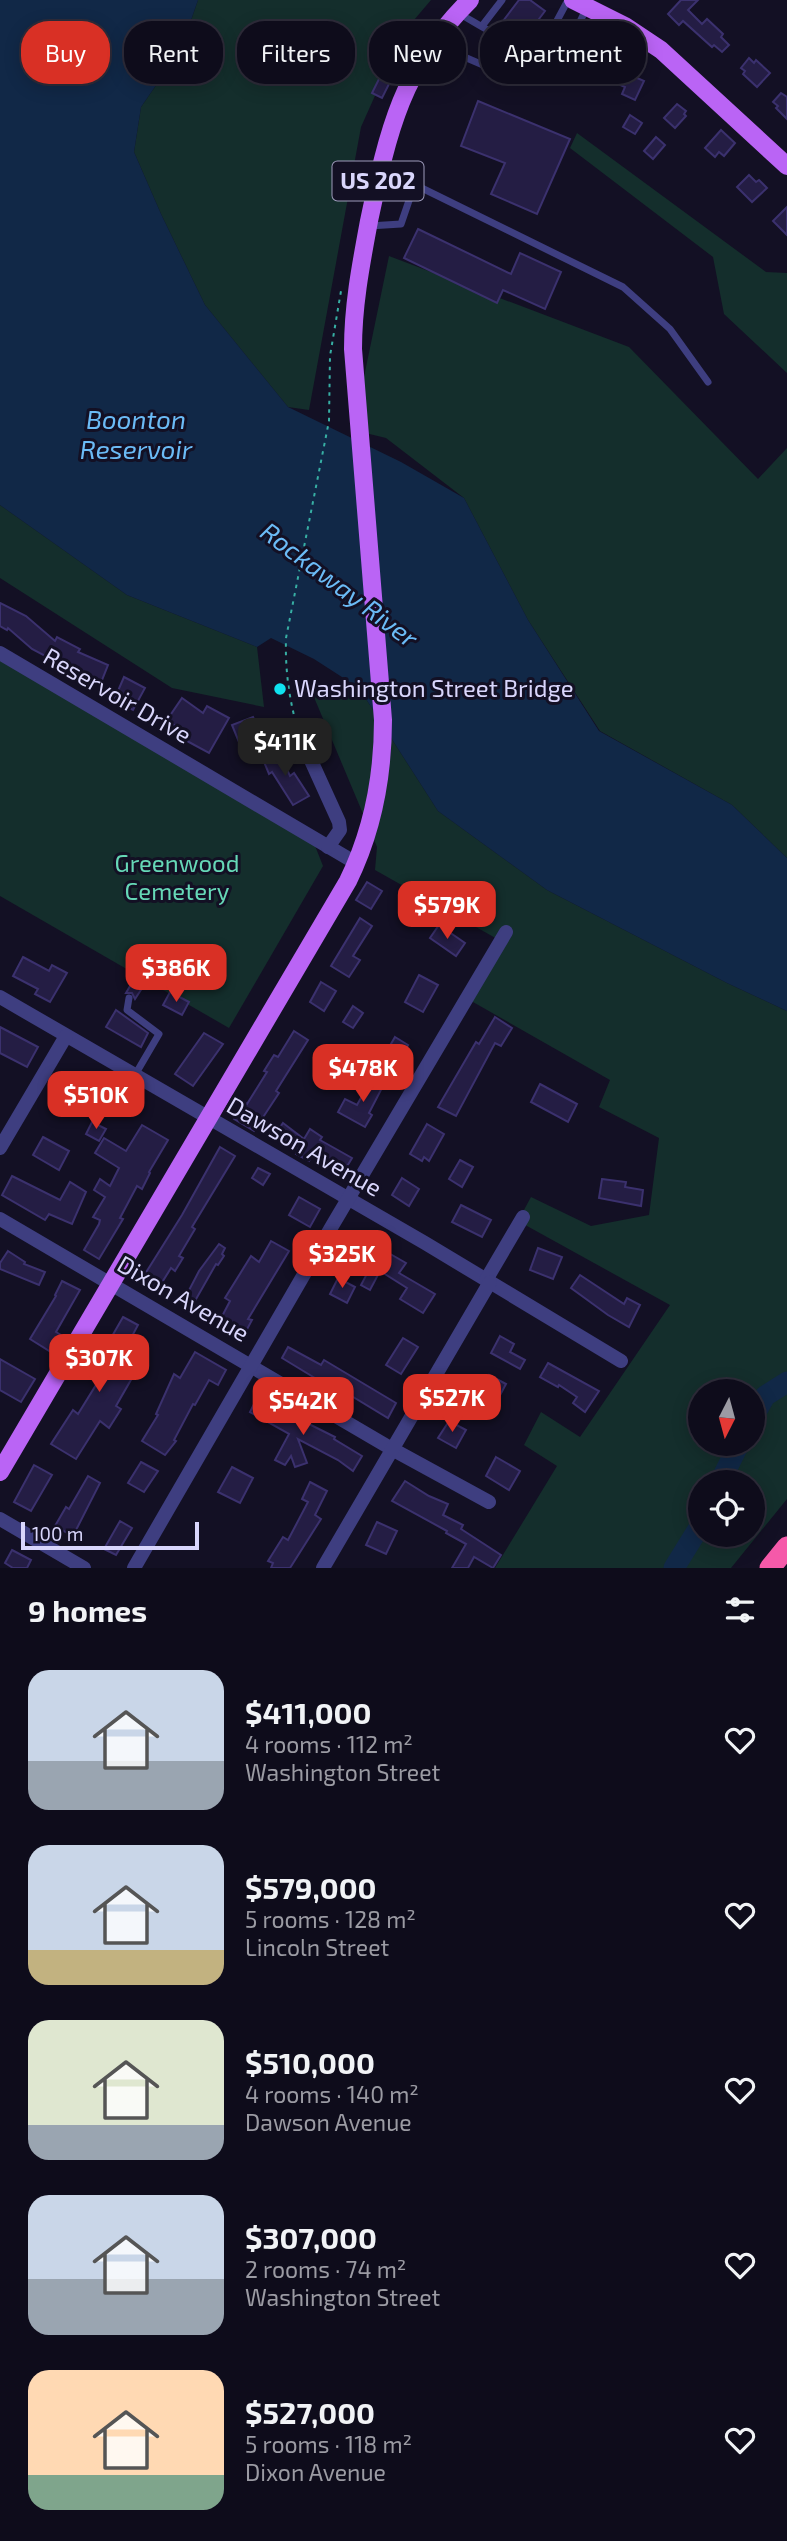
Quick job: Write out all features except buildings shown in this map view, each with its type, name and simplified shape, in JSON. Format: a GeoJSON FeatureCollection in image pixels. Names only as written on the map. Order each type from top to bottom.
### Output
{"type":"FeatureCollection","features":[{"type":"Feature","properties":{"kind":"highway"},"geometry":{"type":"LineString","coordinates":[[770,1568],[787,1547]]}},
{"type":"Feature","properties":{"kind":"main road"},"geometry":{"type":"LineString","coordinates":[[578,2],[625,26],[661,50],[787,166]]}},
{"type":"Feature","properties":{"kind":"main road","name":"US 202"},"geometry":{"type":"LineString","coordinates":[[451,21],[464,6]]}},
{"type":"Feature","properties":{"kind":"main road","name":"US 202"},"geometry":{"type":"LineString","coordinates":[[0,1472],[209,1119],[356,863],[368,833],[380,778],[383,720],[353,340],[356,292],[380,168],[407,84]]}},
{"type":"Feature","properties":{"kind":"street","name":"Reservoir Drive"},"geometry":{"type":"LineString","coordinates":[[0,653],[356,863]]}},
{"type":"Feature","properties":{"kind":"street"},"geometry":{"type":"LineString","coordinates":[[310,738],[309,756],[339,822],[340,830],[328,847]]}},
{"type":"Feature","properties":{"kind":"street"},"geometry":{"type":"LineString","coordinates":[[134,1568],[506,932]]}},
{"type":"Feature","properties":{"kind":"street","name":"Dawson Avenue"},"geometry":{"type":"LineString","coordinates":[[0,997],[349,1199],[621,1361]]}},
{"type":"Feature","properties":{"kind":"street"},"geometry":{"type":"LineString","coordinates":[[0,1148],[66,1036]]}},
{"type":"Feature","properties":{"kind":"street"},"geometry":{"type":"LineString","coordinates":[[323,1568],[523,1217]]}},
{"type":"Feature","properties":{"kind":"street","name":"Dixon Avenue"},"geometry":{"type":"LineString","coordinates":[[0,1219],[392,1449],[489,1502]]}},
{"type":"Feature","properties":{"kind":"street"},"geometry":{"type":"LineString","coordinates":[[0,1519],[84,1568]]}},
{"type":"Feature","properties":{"kind":"lane"},"geometry":{"type":"LineString","coordinates":[[486,21],[502,0]]}},
{"type":"Feature","properties":{"kind":"lane"},"geometry":{"type":"LineString","coordinates":[[563,21],[578,2]]}},
{"type":"Feature","properties":{"kind":"lane"},"geometry":{"type":"LineString","coordinates":[[572,21],[578,2]]}},
{"type":"Feature","properties":{"kind":"lane"},"geometry":{"type":"LineString","coordinates":[[464,6],[480,24]]}},
{"type":"Feature","properties":{"kind":"lane"},"geometry":{"type":"LineString","coordinates":[[380,168],[623,287],[670,329],[708,382]]}},
{"type":"Feature","properties":{"kind":"lane"},"geometry":{"type":"LineString","coordinates":[[368,226],[401,224],[415,183]]}},
{"type":"Feature","properties":{"kind":"lane"},"geometry":{"type":"LineString","coordinates":[[129,998],[127,1010],[159,1034],[135,1075]]}},
{"type":"Feature","properties":{"kind":"path"},"geometry":{"type":"LineString","coordinates":[[310,738],[297,727],[289,691],[285,652],[287,624],[329,421],[330,356],[341,291],[356,292]]}},
{"type":"Feature","properties":{"kind":"green space"},"geometry":{"type":"Polygon","coordinates":[[[198,0],[431,0],[413,21],[369,21],[369,84],[380,84],[361,127],[309,410],[288,407],[205,305],[134,152],[141,107],[157,84],[223,84],[223,21],[191,21],[198,0]]]}},
{"type":"Feature","properties":{"kind":"green space"},"geometry":{"type":"Polygon","coordinates":[[[577,133],[766,272],[787,273],[787,373],[724,314],[713,257],[570,148],[577,133]]]}},
{"type":"Feature","properties":{"kind":"green space"},"geometry":{"type":"Polygon","coordinates":[[[389,256],[629,347],[758,479],[787,448],[787,858],[732,805],[600,731],[528,620],[464,498],[386,438],[353,430],[389,256]]]}},
{"type":"Feature","properties":{"kind":"green space"},"geometry":{"type":"Polygon","coordinates":[[[0,505],[127,595],[257,647],[264,707],[172,688],[0,578],[0,505]]]}},
{"type":"Feature","properties":{"kind":"green space","name":"Greenwood Cemetery"},"geometry":{"type":"Polygon","coordinates":[[[0,655],[310,833],[323,866],[229,1028],[0,896],[0,655]]]}},
{"type":"Feature","properties":{"kind":"green space"},"geometry":{"type":"Polygon","coordinates":[[[308,683],[359,688],[438,811],[547,890],[787,1011],[787,1499],[765,1526],[765,1470],[688,1470],[688,1547],[748,1547],[731,1568],[495,1568],[557,1466],[524,1445],[541,1412],[580,1437],[670,1305],[518,1221],[531,1197],[591,1226],[649,1215],[659,1138],[599,1107],[610,1080],[466,998],[499,940],[375,870],[377,847],[308,683]]]}},
{"type":"Feature","properties":{"kind":"water","name":"Boonton Reservoir"},"geometry":{"type":"Polygon","coordinates":[[[0,0],[198,0],[191,21],[124,21],[124,84],[157,84],[141,107],[134,152],[205,305],[288,407],[401,462],[464,498],[528,620],[599,731],[732,805],[787,858],[787,1011],[547,890],[438,811],[359,688],[314,659],[271,638],[257,647],[127,595],[0,505],[0,0]]]}},
{"type":"Feature","properties":{"kind":"waterway","name":"Rockaway River"},"geometry":{"type":"LineString","coordinates":[[765,1396],[787,1382]]}},
{"type":"Feature","properties":{"kind":"waterway","name":"Rockaway River"},"geometry":{"type":"LineString","coordinates":[[726,1470],[733,1456]]}},
{"type":"Feature","properties":{"kind":"waterway","name":"Rockaway River"},"geometry":{"type":"LineString","coordinates":[[674,1568],[688,1545]]}},
{"type":"Feature","properties":{"kind":"place","name":"Washington Street Bridge"},"geometry":{"type":"Point","coordinates":[280,689]}}]}
